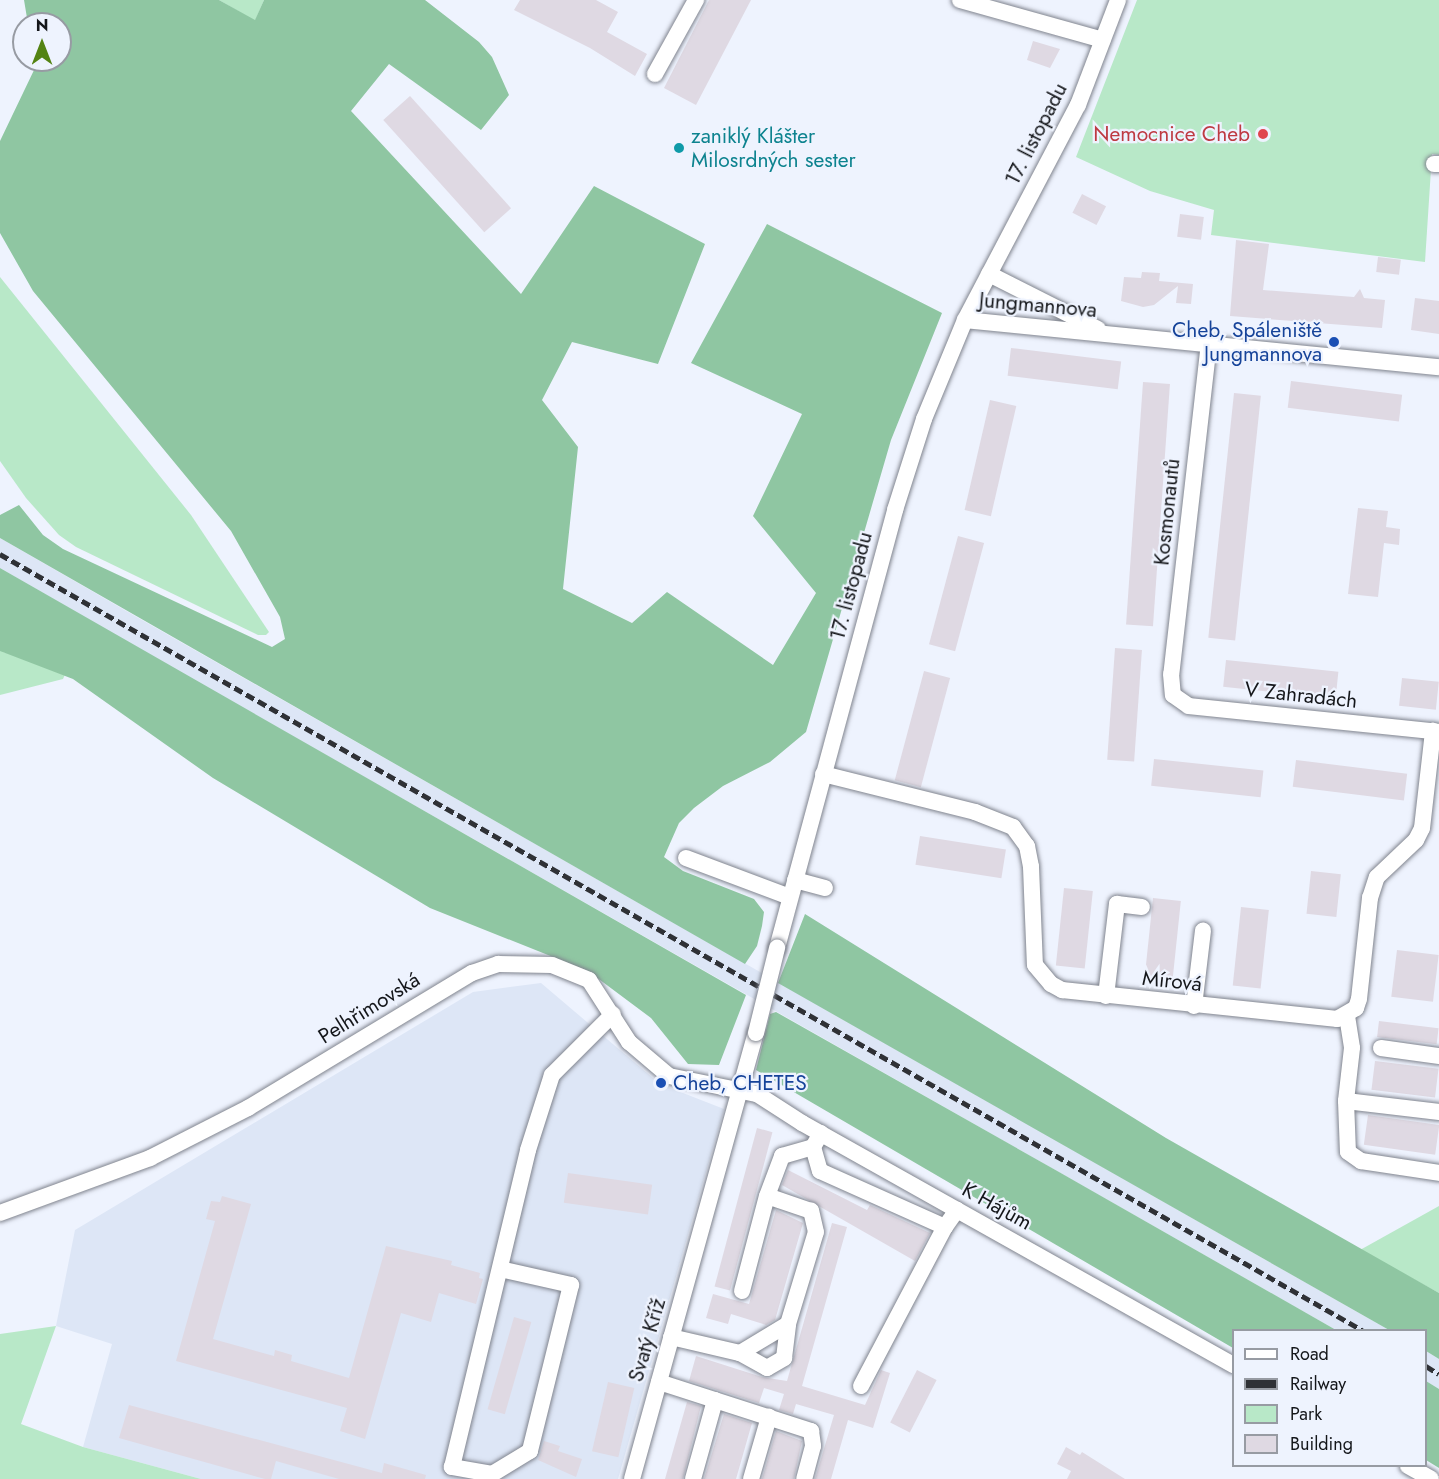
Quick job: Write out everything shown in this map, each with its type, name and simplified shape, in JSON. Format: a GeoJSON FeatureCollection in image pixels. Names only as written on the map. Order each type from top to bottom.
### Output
{"type":"FeatureCollection","features":[{"type":"Feature","properties":{"kind":"street"},"geometry":{"type":"LineString","coordinates":[[655,74],[696,0]]}},
{"type":"Feature","properties":{"kind":"street"},"geometry":{"type":"LineString","coordinates":[[960,0],[1103,40]]}},
{"type":"Feature","properties":{"kind":"street","name":"17. listopadu"},"geometry":{"type":"LineString","coordinates":[[706,1213],[909,462],[965,320],[1078,105],[1118,0]]}},
{"type":"Feature","properties":{"kind":"street","name":"Jungmannova"},"geometry":{"type":"LineString","coordinates":[[989,274],[1106,334]]}},
{"type":"Feature","properties":{"kind":"street","name":"Jungmannova"},"geometry":{"type":"LineString","coordinates":[[965,320],[1439,367]]}},
{"type":"Feature","properties":{"kind":"street","name":"Kosmonautů"},"geometry":{"type":"LineString","coordinates":[[1171,685],[1209,343]]}},
{"type":"Feature","properties":{"kind":"street","name":"V Zahradách"},"geometry":{"type":"LineString","coordinates":[[1171,685],[1179,703],[1189,706],[1436,732]]}},
{"type":"Feature","properties":{"kind":"street"},"geometry":{"type":"LineString","coordinates":[[1436,732],[1422,828],[1416,840],[1377,877],[1373,887],[1361,988],[1356,1008],[1347,1016],[1352,1048],[1346,1101],[1345,1143],[1353,1159],[1439,1173]]}},
{"type":"Feature","properties":{"kind":"street","name":"Mírová"},"geometry":{"type":"LineString","coordinates":[[823,774],[975,812],[1013,827],[1027,846],[1031,867],[1035,964],[1051,984],[1062,990],[1324,1019],[1347,1016]]}},
{"type":"Feature","properties":{"kind":"street"},"geometry":{"type":"LineString","coordinates":[[686,858],[790,897]]}},
{"type":"Feature","properties":{"kind":"street"},"geometry":{"type":"LineString","coordinates":[[795,880],[825,888]]}},
{"type":"Feature","properties":{"kind":"street"},"geometry":{"type":"LineString","coordinates":[[1106,996],[1117,904],[1142,907]]}},
{"type":"Feature","properties":{"kind":"street"},"geometry":{"type":"LineString","coordinates":[[1194,1006],[1203,931]]}},
{"type":"Feature","properties":{"kind":"street","name":"Pelhřimovská"},"geometry":{"type":"LineString","coordinates":[[0,1213],[150,1158],[248,1108],[394,1023],[452,983],[498,964],[533,963],[569,970],[589,980],[644,1059],[669,1076],[739,1088]]}},
{"type":"Feature","properties":{"kind":"street"},"geometry":{"type":"LineString","coordinates":[[500,1269],[571,1286],[530,1450],[492,1474],[452,1467],[528,1150],[552,1075],[613,1014]]}},
{"type":"Feature","properties":{"kind":"street"},"geometry":{"type":"LineString","coordinates":[[1381,1048],[1439,1056]]}},
{"type":"Feature","properties":{"kind":"street","name":"K Hájům"},"geometry":{"type":"LineString","coordinates":[[739,1088],[757,1094],[817,1140],[880,1165],[1232,1364]]}},
{"type":"Feature","properties":{"kind":"street"},"geometry":{"type":"LineString","coordinates":[[1346,1101],[1439,1112]]}},
{"type":"Feature","properties":{"kind":"street"},"geometry":{"type":"LineString","coordinates":[[742,1291],[767,1196],[782,1156],[817,1140],[819,1171],[945,1227]]}},
{"type":"Feature","properties":{"kind":"street"},"geometry":{"type":"LineString","coordinates":[[868,1191],[880,1165]]}},
{"type":"Feature","properties":{"kind":"street"},"geometry":{"type":"LineString","coordinates":[[671,1337],[740,1353],[767,1368],[784,1358],[788,1324],[816,1232],[811,1211],[767,1196]]}},
{"type":"Feature","properties":{"kind":"street"},"geometry":{"type":"LineString","coordinates":[[861,1386],[945,1227],[957,1209]]}},
{"type":"Feature","properties":{"kind":"street","name":"Svatý Kříž"},"geometry":{"type":"LineString","coordinates":[[632,1479],[706,1213]]}},
{"type":"Feature","properties":{"kind":"street"},"geometry":{"type":"LineString","coordinates":[[740,1353],[788,1324]]}},
{"type":"Feature","properties":{"kind":"street"},"geometry":{"type":"LineString","coordinates":[[659,1382],[811,1431],[813,1446],[804,1479]]}},
{"type":"Feature","properties":{"kind":"street"},"geometry":{"type":"LineString","coordinates":[[693,1479],[715,1400]]}},
{"type":"Feature","properties":{"kind":"street"},"geometry":{"type":"LineString","coordinates":[[751,1479],[769,1417]]}},
{"type":"Feature","properties":{"kind":"street"},"geometry":{"type":"LineString","coordinates":[[1410,1467],[1431,1479]]}},
{"type":"Feature","properties":{"kind":"shaded area"},"geometry":{"type":"Polygon","coordinates":[[[0,538],[1387,1329],[1334,1329],[0,568],[0,538]]]}},
{"type":"Feature","properties":{"kind":"shaded area"},"geometry":{"type":"Polygon","coordinates":[[[541,983],[660,1084],[724,1109],[618,1479],[201,1479],[83,1447],[112,1344],[56,1326],[75,1230],[473,992],[541,983]]]}},
{"type":"Feature","properties":{"kind":"shaded area"},"geometry":{"type":"Polygon","coordinates":[[[1427,1352],[1439,1359],[1439,1389],[1427,1382],[1427,1352]]]}},
{"type":"Feature","properties":{"kind":"green space"},"geometry":{"type":"Polygon","coordinates":[[[24,0],[219,0],[255,20],[264,0],[425,0],[479,42],[492,57],[509,95],[481,130],[389,64],[351,111],[521,294],[594,186],[705,244],[658,364],[572,342],[542,400],[578,447],[563,589],[632,623],[667,592],[773,665],[816,593],[753,516],[802,414],[691,363],[767,224],[942,313],[891,440],[806,732],[770,762],[723,786],[694,808],[679,823],[664,857],[683,871],[754,899],[764,912],[757,946],[745,964],[0,538],[0,515],[19,505],[43,535],[63,549],[272,647],[285,639],[280,617],[231,531],[33,291],[0,233],[0,141],[33,72],[72,72],[72,12],[26,12],[24,0]]]}},
{"type":"Feature","properties":{"kind":"green space"},"geometry":{"type":"Polygon","coordinates":[[[219,0],[264,0],[255,21],[219,0]]]}},
{"type":"Feature","properties":{"kind":"green space","name":"Nemocnice Cheb"},"geometry":{"type":"Polygon","coordinates":[[[1137,0],[1439,0],[1439,155],[1432,154],[1425,262],[1211,235],[1214,210],[1150,191],[1076,157],[1137,0]]]}},
{"type":"Feature","properties":{"kind":"green space"},"geometry":{"type":"Polygon","coordinates":[[[0,277],[191,515],[269,632],[266,635],[258,635],[76,547],[59,535],[26,498],[0,461],[0,277]]]}},
{"type":"Feature","properties":{"kind":"green space"},"geometry":{"type":"Polygon","coordinates":[[[0,568],[746,995],[719,1065],[688,1064],[651,1018],[588,971],[430,908],[213,778],[73,679],[0,651],[0,568]]]}},
{"type":"Feature","properties":{"kind":"green space"},"geometry":{"type":"Polygon","coordinates":[[[0,618],[9,624],[3,652],[68,668],[63,679],[0,695],[0,618]]]}},
{"type":"Feature","properties":{"kind":"green space"},"geometry":{"type":"Polygon","coordinates":[[[805,914],[1166,1138],[1439,1293],[1439,1359],[1427,1352],[1427,1329],[1387,1329],[778,983],[805,914]]]}},
{"type":"Feature","properties":{"kind":"green space"},"geometry":{"type":"Polygon","coordinates":[[[776,1012],[1334,1329],[1232,1329],[1232,1347],[756,1070],[770,1014],[776,1012]]]}},
{"type":"Feature","properties":{"kind":"green space"},"geometry":{"type":"Polygon","coordinates":[[[1439,1206],[1439,1293],[1360,1250],[1439,1206]]]}},
{"type":"Feature","properties":{"kind":"green space"},"geometry":{"type":"Polygon","coordinates":[[[56,1326],[21,1424],[83,1447],[201,1479],[0,1479],[0,1334],[56,1326]]]}},
{"type":"Feature","properties":{"kind":"green space"},"geometry":{"type":"Polygon","coordinates":[[[1427,1382],[1439,1389],[1439,1468],[1427,1461],[1427,1382]]]}},
{"type":"Feature","properties":{"kind":"building"},"geometry":{"type":"Polygon","coordinates":[[[520,0],[596,0],[618,12],[607,32],[647,54],[635,76],[590,48],[514,10],[520,0]]]}},
{"type":"Feature","properties":{"kind":"building"},"geometry":{"type":"Polygon","coordinates":[[[709,0],[751,0],[696,105],[664,88],[709,0]]]}},
{"type":"Feature","properties":{"kind":"building"},"geometry":{"type":"Polygon","coordinates":[[[1033,41],[1060,49],[1050,68],[1027,60],[1033,41]]]}},
{"type":"Feature","properties":{"kind":"building"},"geometry":{"type":"Polygon","coordinates":[[[410,96],[511,208],[484,232],[383,120],[410,96]]]}},
{"type":"Feature","properties":{"kind":"building"},"geometry":{"type":"Polygon","coordinates":[[[1082,194],[1106,206],[1097,225],[1072,213],[1082,194]]]}},
{"type":"Feature","properties":{"kind":"building"},"geometry":{"type":"Polygon","coordinates":[[[1180,214],[1204,217],[1201,240],[1177,237],[1180,214]]]}},
{"type":"Feature","properties":{"kind":"building"},"geometry":{"type":"Polygon","coordinates":[[[1236,240],[1269,244],[1263,290],[1354,297],[1360,289],[1364,298],[1385,300],[1382,328],[1230,316],[1236,240]]]}},
{"type":"Feature","properties":{"kind":"building"},"geometry":{"type":"Polygon","coordinates":[[[1378,257],[1401,260],[1399,275],[1376,272],[1378,257]]]}},
{"type":"Feature","properties":{"kind":"building"},"geometry":{"type":"Polygon","coordinates":[[[1142,272],[1160,273],[1159,281],[1193,284],[1191,304],[1176,303],[1178,286],[1154,305],[1143,307],[1121,301],[1124,277],[1141,278],[1142,272]]]}},
{"type":"Feature","properties":{"kind":"building"},"geometry":{"type":"Polygon","coordinates":[[[1415,298],[1439,301],[1439,334],[1411,330],[1415,298]]]}},
{"type":"Feature","properties":{"kind":"building"},"geometry":{"type":"Polygon","coordinates":[[[1011,348],[1121,362],[1118,389],[1008,376],[1011,348]]]}},
{"type":"Feature","properties":{"kind":"building"},"geometry":{"type":"Polygon","coordinates":[[[1291,381],[1402,395],[1399,421],[1288,408],[1291,381]]]}},
{"type":"Feature","properties":{"kind":"building"},"geometry":{"type":"Polygon","coordinates":[[[1143,382],[1170,384],[1153,626],[1126,624],[1143,382]]]}},
{"type":"Feature","properties":{"kind":"building"},"geometry":{"type":"Polygon","coordinates":[[[1234,393],[1261,396],[1235,640],[1208,638],[1234,393]]]}},
{"type":"Feature","properties":{"kind":"building"},"geometry":{"type":"Polygon","coordinates":[[[990,400],[1016,406],[991,516],[965,510],[990,400]]]}},
{"type":"Feature","properties":{"kind":"building"},"geometry":{"type":"Polygon","coordinates":[[[1358,508],[1388,511],[1386,527],[1400,529],[1399,545],[1384,543],[1378,597],[1348,594],[1358,508]]]}},
{"type":"Feature","properties":{"kind":"building"},"geometry":{"type":"Polygon","coordinates":[[[958,536],[984,543],[955,651],[929,644],[958,536]]]}},
{"type":"Feature","properties":{"kind":"building"},"geometry":{"type":"Polygon","coordinates":[[[1115,648],[1142,650],[1134,762],[1107,760],[1115,648]]]}},
{"type":"Feature","properties":{"kind":"building"},"geometry":{"type":"Polygon","coordinates":[[[1226,660],[1338,672],[1336,699],[1223,687],[1226,660]]]}},
{"type":"Feature","properties":{"kind":"building"},"geometry":{"type":"Polygon","coordinates":[[[924,671],[950,678],[921,787],[895,780],[924,671]]]}},
{"type":"Feature","properties":{"kind":"building"},"geometry":{"type":"Polygon","coordinates":[[[1402,678],[1439,682],[1436,710],[1399,706],[1402,678]]]}},
{"type":"Feature","properties":{"kind":"building"},"geometry":{"type":"Polygon","coordinates":[[[1154,759],[1263,770],[1261,797],[1151,786],[1154,759]]]}},
{"type":"Feature","properties":{"kind":"building"},"geometry":{"type":"Polygon","coordinates":[[[1296,760],[1407,774],[1404,800],[1293,787],[1296,760]]]}},
{"type":"Feature","properties":{"kind":"building"},"geometry":{"type":"Polygon","coordinates":[[[920,836],[1006,850],[1001,878],[915,865],[920,836]]]}},
{"type":"Feature","properties":{"kind":"building"},"geometry":{"type":"Polygon","coordinates":[[[1311,871],[1341,874],[1336,917],[1307,914],[1311,871]]]}},
{"type":"Feature","properties":{"kind":"building"},"geometry":{"type":"Polygon","coordinates":[[[1064,888],[1093,891],[1085,969],[1056,966],[1064,888]]]}},
{"type":"Feature","properties":{"kind":"building"},"geometry":{"type":"Polygon","coordinates":[[[1153,898],[1181,901],[1173,978],[1145,976],[1153,898]]]}},
{"type":"Feature","properties":{"kind":"building"},"geometry":{"type":"Polygon","coordinates":[[[1241,907],[1269,910],[1261,988],[1233,986],[1241,907]]]}},
{"type":"Feature","properties":{"kind":"building"},"geometry":{"type":"Polygon","coordinates":[[[1397,950],[1439,955],[1433,1002],[1391,997],[1397,950]]]}},
{"type":"Feature","properties":{"kind":"building"},"geometry":{"type":"Polygon","coordinates":[[[1379,1021],[1439,1028],[1437,1044],[1377,1037],[1379,1021]]]}},
{"type":"Feature","properties":{"kind":"building"},"geometry":{"type":"Polygon","coordinates":[[[1375,1061],[1439,1069],[1435,1098],[1371,1090],[1375,1061]]]}},
{"type":"Feature","properties":{"kind":"building"},"geometry":{"type":"Polygon","coordinates":[[[1368,1115],[1439,1125],[1435,1155],[1364,1145],[1368,1115]]]}},
{"type":"Feature","properties":{"kind":"building"},"geometry":{"type":"Polygon","coordinates":[[[757,1128],[772,1132],[730,1291],[715,1286],[757,1128]]]}},
{"type":"Feature","properties":{"kind":"building"},"geometry":{"type":"Polygon","coordinates":[[[788,1170],[867,1210],[870,1205],[930,1233],[915,1261],[782,1185],[788,1170]]]}},
{"type":"Feature","properties":{"kind":"building"},"geometry":{"type":"Polygon","coordinates":[[[568,1173],[652,1185],[648,1215],[564,1203],[568,1173]]]}},
{"type":"Feature","properties":{"kind":"building"},"geometry":{"type":"Polygon","coordinates":[[[222,1196],[251,1204],[213,1339],[274,1356],[275,1350],[292,1355],[291,1361],[349,1378],[386,1246],[452,1261],[451,1265],[480,1273],[479,1278],[483,1279],[476,1304],[439,1293],[431,1322],[401,1313],[365,1439],[340,1431],[347,1408],[176,1361],[215,1221],[206,1219],[211,1201],[220,1202],[222,1196]]]}},
{"type":"Feature","properties":{"kind":"building"},"geometry":{"type":"Polygon","coordinates":[[[776,1210],[803,1223],[775,1320],[766,1325],[731,1314],[728,1324],[706,1318],[713,1294],[749,1304],[776,1210]]]}},
{"type":"Feature","properties":{"kind":"building"},"geometry":{"type":"Polygon","coordinates":[[[832,1223],[847,1227],[802,1386],[865,1405],[881,1370],[890,1373],[873,1428],[848,1420],[831,1479],[815,1479],[834,1415],[796,1404],[793,1414],[779,1410],[784,1394],[764,1388],[759,1403],[689,1381],[696,1356],[762,1377],[787,1381],[832,1223]]]}},
{"type":"Feature","properties":{"kind":"building"},"geometry":{"type":"Polygon","coordinates":[[[514,1317],[531,1322],[505,1414],[488,1409],[514,1317]]]}},
{"type":"Feature","properties":{"kind":"building"},"geometry":{"type":"Polygon","coordinates":[[[917,1370],[937,1380],[910,1433],[890,1423],[917,1370]]]}},
{"type":"Feature","properties":{"kind":"building"},"geometry":{"type":"Polygon","coordinates":[[[608,1382],[634,1388],[618,1457],[592,1451],[608,1382]]]}},
{"type":"Feature","properties":{"kind":"building"},"geometry":{"type":"Polygon","coordinates":[[[687,1402],[701,1406],[683,1479],[665,1479],[687,1402]]]}},
{"type":"Feature","properties":{"kind":"building"},"geometry":{"type":"Polygon","coordinates":[[[129,1405],[382,1473],[384,1463],[426,1475],[425,1479],[339,1479],[276,1461],[271,1479],[265,1479],[119,1438],[129,1405]]]}},
{"type":"Feature","properties":{"kind":"building"},"geometry":{"type":"Polygon","coordinates":[[[724,1414],[752,1423],[736,1479],[704,1479],[724,1414]]]}},
{"type":"Feature","properties":{"kind":"building"},"geometry":{"type":"Polygon","coordinates":[[[776,1431],[802,1441],[794,1479],[762,1479],[776,1431]]]}},
{"type":"Feature","properties":{"kind":"building"},"geometry":{"type":"Polygon","coordinates":[[[544,1441],[560,1446],[558,1451],[582,1459],[576,1477],[538,1460],[544,1441]]]}},
{"type":"Feature","properties":{"kind":"building"},"geometry":{"type":"Polygon","coordinates":[[[1066,1447],[1080,1455],[1082,1452],[1125,1479],[1067,1479],[1071,1471],[1057,1464],[1066,1447]]]}},
{"type":"Feature","properties":{"kind":"railway"},"geometry":{"type":"LineString","coordinates":[[0,554],[1360,1329]]}},
{"type":"Feature","properties":{"kind":"railway"},"geometry":{"type":"LineString","coordinates":[[1427,1367],[1439,1374]]}},
{"type":"Feature","properties":{"kind":"place","name":"Nemocnice Cheb"},"geometry":{"type":"Point","coordinates":[1263,134]}},
{"type":"Feature","properties":{"kind":"place","name":"zaniklý Klášter Milosrdných sester"},"geometry":{"type":"Point","coordinates":[679,148]}},
{"type":"Feature","properties":{"kind":"place","name":"Cheb, Spáleniště Jungmannova"},"geometry":{"type":"Point","coordinates":[1334,342]}},
{"type":"Feature","properties":{"kind":"place","name":"Cheb, CHETES"},"geometry":{"type":"Point","coordinates":[661,1083]}}]}
